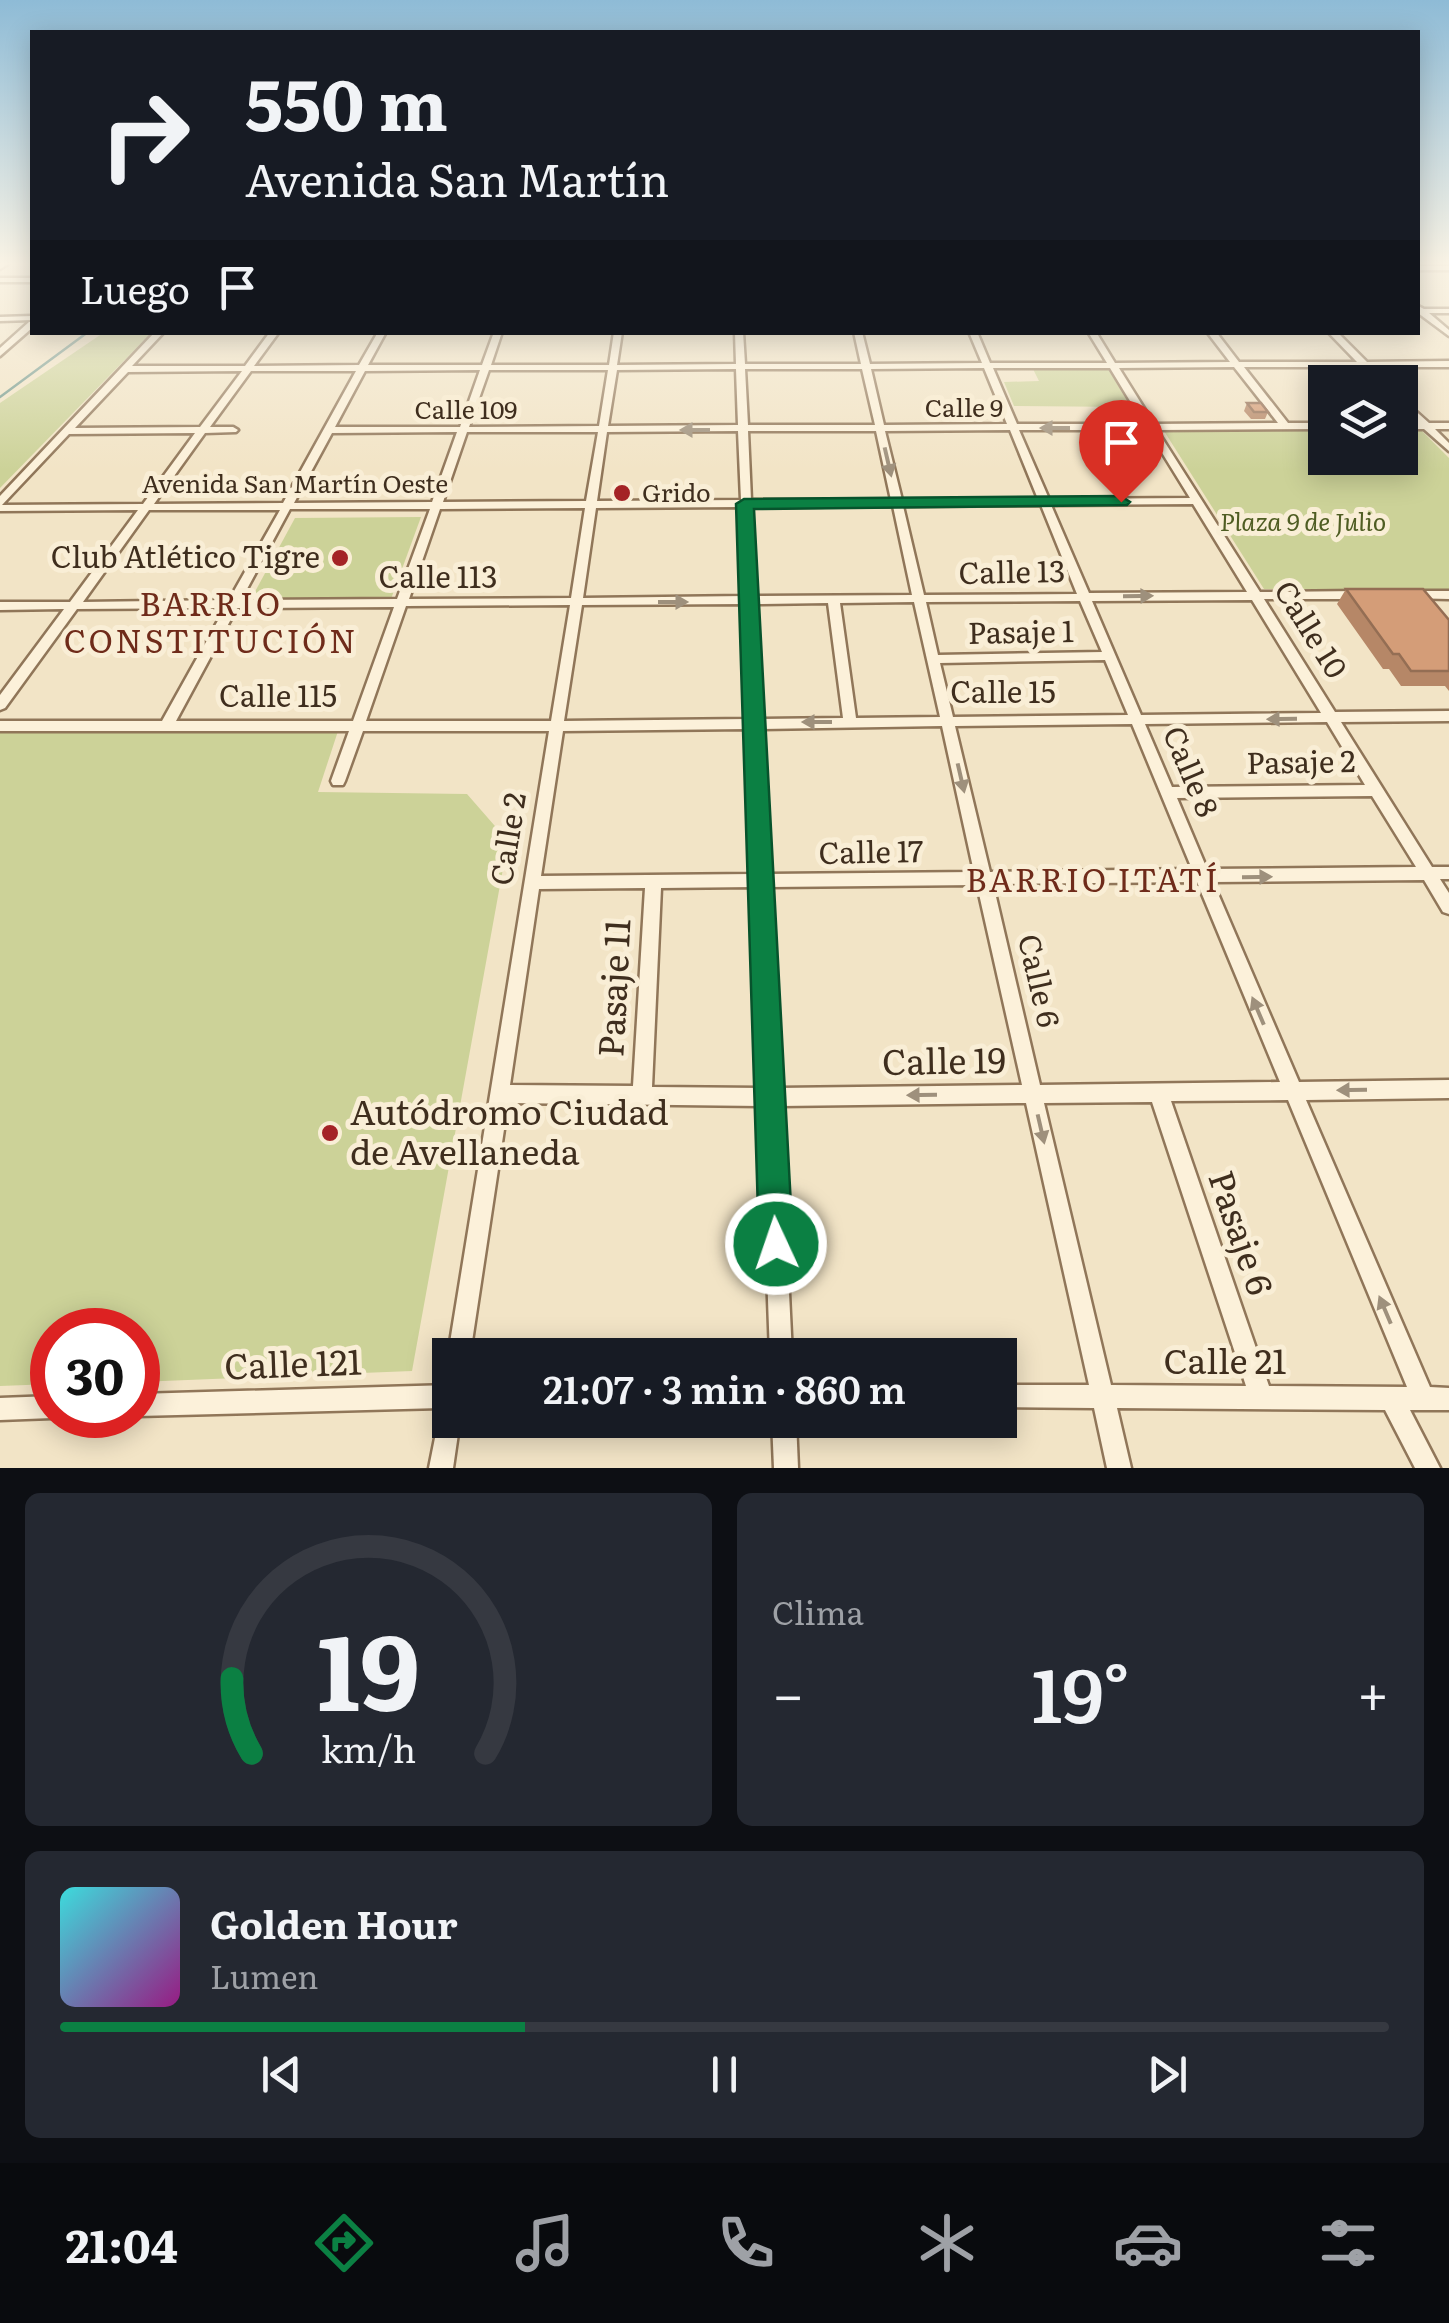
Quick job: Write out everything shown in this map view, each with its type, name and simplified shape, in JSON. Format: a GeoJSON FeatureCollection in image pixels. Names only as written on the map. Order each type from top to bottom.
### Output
{"type":"FeatureCollection","features":[{"type":"Feature","properties":{"kind":"street"},"geometry":{"type":"LineString","coordinates":[[0,353],[20,333]]}},
{"type":"Feature","properties":{"kind":"street"},"geometry":{"type":"LineString","coordinates":[[0,505],[157,335]]}},
{"type":"Feature","properties":{"kind":"street"},"geometry":{"type":"LineString","coordinates":[[0,705],[272,335]]}},
{"type":"Feature","properties":{"kind":"street"},"geometry":{"type":"LineString","coordinates":[[167,725],[380,335]]}},
{"type":"Feature","properties":{"kind":"street"},"geometry":{"type":"LineString","coordinates":[[338,781],[497,335]]}},
{"type":"Feature","properties":{"kind":"street","name":"Calle 2"},"geometry":{"type":"LineString","coordinates":[[462,1338],[617,335]]}},
{"type":"Feature","properties":{"kind":"street"},"geometry":{"type":"LineString","coordinates":[[739,335],[780,1338]]}},
{"type":"Feature","properties":{"kind":"street","name":"Calle 6"},"geometry":{"type":"LineString","coordinates":[[859,335],[1119,1468]]}},
{"type":"Feature","properties":{"kind":"street","name":"Calle 8"},"geometry":{"type":"LineString","coordinates":[[975,335],[1423,1400]]}},
{"type":"Feature","properties":{"kind":"street","name":"Calle 10"},"geometry":{"type":"LineString","coordinates":[[1094,335],[1449,906]]}},
{"type":"Feature","properties":{"kind":"street"},"geometry":{"type":"LineString","coordinates":[[1213,335],[1286,427]]}},
{"type":"Feature","properties":{"kind":"street"},"geometry":{"type":"LineString","coordinates":[[1335,335],[1364,364]]}},
{"type":"Feature","properties":{"kind":"street"},"geometry":{"type":"LineString","coordinates":[[126,369],[1449,364]]}},
{"type":"Feature","properties":{"kind":"street"},"geometry":{"type":"LineString","coordinates":[[1418,418],[1449,448]]}},
{"type":"Feature","properties":{"kind":"street","name":"Calle 9"},"geometry":{"type":"LineString","coordinates":[[603,430],[1308,426]]}},
{"type":"Feature","properties":{"kind":"street"},"geometry":{"type":"LineString","coordinates":[[1418,426],[1449,426]]}},
{"type":"Feature","properties":{"kind":"street"},"geometry":{"type":"LineString","coordinates":[[68,431],[233,430]]}},
{"type":"Feature","properties":{"kind":"street","name":"Calle 109"},"geometry":{"type":"LineString","coordinates":[[329,430],[603,430]]}},
{"type":"Feature","properties":{"kind":"street","name":"Avenida San Martín Oeste"},"geometry":{"type":"LineString","coordinates":[[0,505],[1198,501]]}},
{"type":"Feature","properties":{"kind":"street","name":"Calle 13"},"geometry":{"type":"LineString","coordinates":[[576,602],[1380,595]]}},
{"type":"Feature","properties":{"kind":"street"},"geometry":{"type":"LineString","coordinates":[[1398,595],[1449,595]]}},
{"type":"Feature","properties":{"kind":"street"},"geometry":{"type":"LineString","coordinates":[[1428,595],[1439,608]]}},
{"type":"Feature","properties":{"kind":"street"},"geometry":{"type":"LineString","coordinates":[[834,601],[850,722]]}},
{"type":"Feature","properties":{"kind":"street","name":"Calle 113"},"geometry":{"type":"LineString","coordinates":[[0,606],[576,602]]}},
{"type":"Feature","properties":{"kind":"street","name":"Pasaje 1"},"geometry":{"type":"LineString","coordinates":[[934,659],[1109,656]]}},
{"type":"Feature","properties":{"kind":"street","name":"Calle 15"},"geometry":{"type":"LineString","coordinates":[[557,726],[1449,716]]}},
{"type":"Feature","properties":{"kind":"street","name":"Calle 115"},"geometry":{"type":"LineString","coordinates":[[0,726],[557,726]]}},
{"type":"Feature","properties":{"kind":"street","name":"Pasaje 2"},"geometry":{"type":"LineString","coordinates":[[1166,792],[1376,790]]}},
{"type":"Feature","properties":{"kind":"street","name":"Calle 17"},"geometry":{"type":"LineString","coordinates":[[533,883],[1449,873]]}},
{"type":"Feature","properties":{"kind":"street","name":"Pasaje 11"},"geometry":{"type":"LineString","coordinates":[[642,1096],[653,882]]}},
{"type":"Feature","properties":{"kind":"street","name":"Calle 19"},"geometry":{"type":"LineString","coordinates":[[500,1094],[769,1097],[1449,1088]]}},
{"type":"Feature","properties":{"kind":"street","name":"Pasaje 6"},"geometry":{"type":"LineString","coordinates":[[1158,1091],[1261,1397]]}},
{"type":"Feature","properties":{"kind":"street","name":"Calle 21"},"geometry":{"type":"LineString","coordinates":[[1017,1396],[1449,1400]]}},
{"type":"Feature","properties":{"kind":"street","name":"Calle 121"},"geometry":{"type":"LineString","coordinates":[[160,1404],[432,1397]]}},
{"type":"Feature","properties":{"kind":"street"},"geometry":{"type":"LineString","coordinates":[[1392,1399],[1428,1468]]}},
{"type":"Feature","properties":{"kind":"street"},"geometry":{"type":"LineString","coordinates":[[0,1409],[30,1408]]}},
{"type":"Feature","properties":{"kind":"street"},"geometry":{"type":"LineString","coordinates":[[442,1468],[446,1438]]}},
{"type":"Feature","properties":{"kind":"street"},"geometry":{"type":"LineString","coordinates":[[785,1438],[786,1468]]}},
{"type":"Feature","properties":{"kind":"green space"},"geometry":{"type":"Polygon","coordinates":[[[100,335],[149,335],[0,488],[0,403],[100,335]]]}},
{"type":"Feature","properties":{"kind":"green space"},"geometry":{"type":"Polygon","coordinates":[[[1033,369],[1108,369],[1131,407],[1014,406],[1004,382],[1039,381],[1033,369]]]}},
{"type":"Feature","properties":{"kind":"green space","name":"Plaza 9 de Julio"},"geometry":{"type":"Polygon","coordinates":[[[1308,430],[1308,475],[1418,475],[1421,430],[1449,458],[1449,589],[1264,589],[1164,431],[1308,430]]]}},
{"type":"Feature","properties":{"kind":"green space","name":"Club Atlético Tigre"},"geometry":{"type":"Polygon","coordinates":[[[421,517],[391,599],[251,599],[295,518],[421,517]]]}},
{"type":"Feature","properties":{"kind":"green space","name":"Autódromo Ciudad de Avellaneda"},"geometry":{"type":"Polygon","coordinates":[[[339,728],[318,792],[467,794],[508,841],[412,1371],[160,1381],[160,1308],[30,1308],[30,1385],[0,1386],[0,729],[339,728]]]}},
{"type":"Feature","properties":{"kind":"building"},"geometry":{"type":"Polygon","coordinates":[[[1247,403],[1261,403],[1268,412],[1254,412],[1247,403]]]}},
{"type":"Feature","properties":{"kind":"building"},"geometry":{"type":"Polygon","coordinates":[[[1346,589],[1423,589],[1449,620],[1449,671],[1411,671],[1399,654],[1393,654],[1346,589]]]}},
{"type":"Feature","properties":{"kind":"waterway"},"geometry":{"type":"LineString","coordinates":[[0,397],[84,335]]}},
{"type":"Feature","properties":{"kind":"place","name":"Grido"},"geometry":{"type":"Point","coordinates":[622,493]}},
{"type":"Feature","properties":{"kind":"place","name":"Club Atlético Tigre"},"geometry":{"type":"Point","coordinates":[340,558]}},
{"type":"Feature","properties":{"kind":"place","name":"Autódromo Ciudad de Avellaneda"},"geometry":{"type":"Point","coordinates":[330,1133]}},
{"type":"Feature","properties":{"kind":"district","name":"BARRIO CONSTITUCIÓN"},"geometry":{"type":"Point","coordinates":[211,624]}},
{"type":"Feature","properties":{"kind":"district","name":"BARRIO ITATÍ"},"geometry":{"type":"Point","coordinates":[1093,881]}},
{"type":"Feature","properties":{"kind":"route"},"geometry":{"type":"LineString","coordinates":[[776,1244],[744,504],[1121,502]]}}]}
